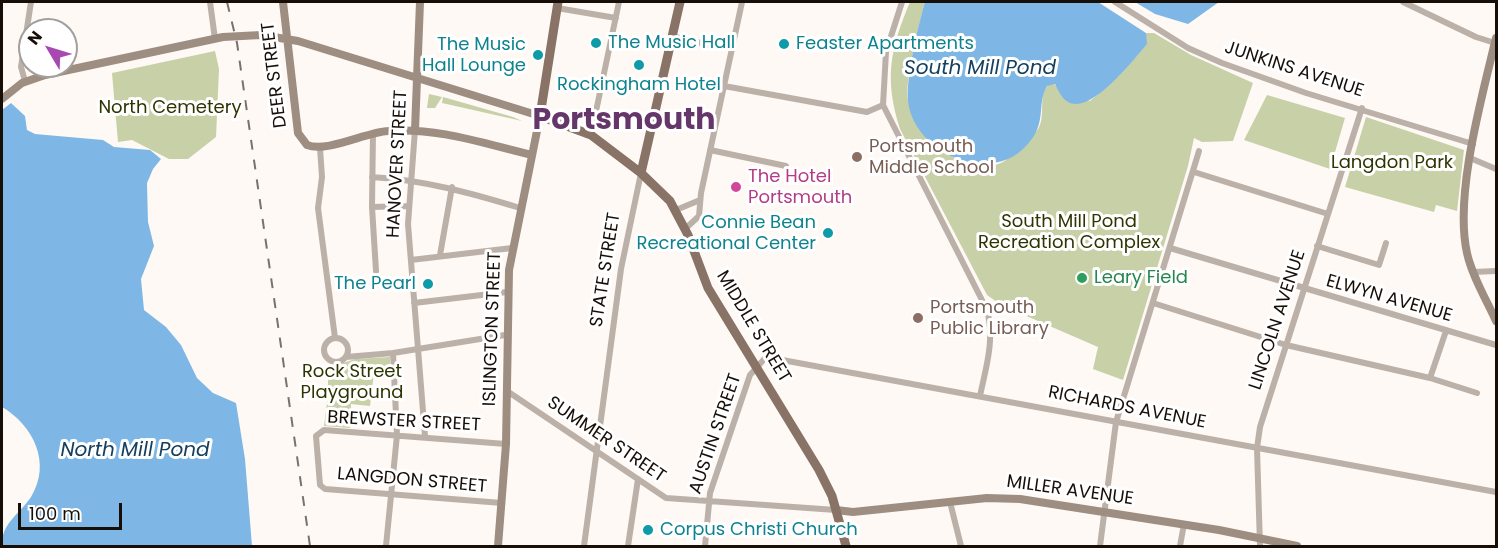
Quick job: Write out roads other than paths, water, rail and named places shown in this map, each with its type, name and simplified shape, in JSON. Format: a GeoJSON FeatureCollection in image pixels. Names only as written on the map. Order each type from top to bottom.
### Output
{"type":"FeatureCollection","features":[{"type":"Feature","properties":{"kind":"main road","name":"STATE STREET"},"geometry":{"type":"LineString","coordinates":[[641,173],[680,2]]}},
{"type":"Feature","properties":{"kind":"main road"},"geometry":{"type":"LineString","coordinates":[[540,116],[558,5]]}},
{"type":"Feature","properties":{"kind":"main road","name":"MIDDLE STREET"},"geometry":{"type":"LineString","coordinates":[[540,116],[591,135],[641,173],[660,190],[676,210],[708,288],[819,470],[836,510],[846,546]]}},
{"type":"Feature","properties":{"kind":"main road"},"geometry":{"type":"LineString","coordinates":[[626,161],[636,162],[647,146]]}},
{"type":"Feature","properties":{"kind":"street"},"geometry":{"type":"LineString","coordinates":[[25,81],[21,67],[31,2]]}},
{"type":"Feature","properties":{"kind":"street"},"geometry":{"type":"LineString","coordinates":[[210,2],[215,39]]}},
{"type":"Feature","properties":{"kind":"street","name":"DEER STREET"},"geometry":{"type":"LineString","coordinates":[[283,2],[298,133],[304,143],[320,147]]}},
{"type":"Feature","properties":{"kind":"street","name":"HANOVER STREET"},"geometry":{"type":"LineString","coordinates":[[420,2],[415,130],[408,206],[425,436]]}},
{"type":"Feature","properties":{"kind":"street"},"geometry":{"type":"LineString","coordinates":[[591,135],[619,2]]}},
{"type":"Feature","properties":{"kind":"street"},"geometry":{"type":"LineString","coordinates":[[685,229],[699,216],[710,150],[742,2]]}},
{"type":"Feature","properties":{"kind":"street"},"geometry":{"type":"LineString","coordinates":[[902,2],[886,52],[883,105],[987,310],[991,346],[980,396]]}},
{"type":"Feature","properties":{"kind":"street","name":"JUNKINS AVENUE"},"geometry":{"type":"LineString","coordinates":[[1115,2],[1175,40],[1210,58],[1285,86],[1473,144]]}},
{"type":"Feature","properties":{"kind":"street"},"geometry":{"type":"LineString","coordinates":[[1403,2],[1476,37],[1496,40],[1470,158],[1463,228],[1473,272],[1497,321]]}},
{"type":"Feature","properties":{"kind":"street"},"geometry":{"type":"LineString","coordinates":[[558,5],[616,18]]}},
{"type":"Feature","properties":{"kind":"street"},"geometry":{"type":"LineString","coordinates":[[2,99],[25,81],[45,75],[215,39],[248,35],[288,39],[540,116]]}},
{"type":"Feature","properties":{"kind":"street"},"geometry":{"type":"LineString","coordinates":[[672,36],[713,46]]}},
{"type":"Feature","properties":{"kind":"street"},"geometry":{"type":"LineString","coordinates":[[724,86],[867,112],[883,105]]}},
{"type":"Feature","properties":{"kind":"street","name":"LINCOLN AVENUE"},"geometry":{"type":"LineString","coordinates":[[1260,542],[1257,448],[1260,428],[1362,108]]}},
{"type":"Feature","properties":{"kind":"street","name":"ISLINGTON STREET"},"geometry":{"type":"LineString","coordinates":[[498,546],[506,444],[507,292],[512,248],[540,116]]}},
{"type":"Feature","properties":{"kind":"street"},"geometry":{"type":"LineString","coordinates":[[335,338],[318,208],[322,177],[320,147],[373,133],[415,130],[532,155]]}},
{"type":"Feature","properties":{"kind":"street"},"geometry":{"type":"LineString","coordinates":[[373,133],[372,207],[376,271]]}},
{"type":"Feature","properties":{"kind":"street"},"geometry":{"type":"LineString","coordinates":[[710,150],[786,166]]}},
{"type":"Feature","properties":{"kind":"street"},"geometry":{"type":"LineString","coordinates":[[1100,546],[1116,422],[1199,151]]}},
{"type":"Feature","properties":{"kind":"street"},"geometry":{"type":"LineString","coordinates":[[1470,158],[1497,169]]}},
{"type":"Feature","properties":{"kind":"street"},"geometry":{"type":"LineString","coordinates":[[1194,172],[1328,214]]}},
{"type":"Feature","properties":{"kind":"street","name":"STATE STREET"},"geometry":{"type":"LineString","coordinates":[[584,546],[621,270],[641,173]]}},
{"type":"Feature","properties":{"kind":"street"},"geometry":{"type":"LineString","coordinates":[[372,177],[452,187],[520,208]]}},
{"type":"Feature","properties":{"kind":"street"},"geometry":{"type":"LineString","coordinates":[[440,255],[452,187]]}},
{"type":"Feature","properties":{"kind":"street"},"geometry":{"type":"LineString","coordinates":[[676,210],[700,200]]}},
{"type":"Feature","properties":{"kind":"street"},"geometry":{"type":"LineString","coordinates":[[372,207],[408,206]]}},
{"type":"Feature","properties":{"kind":"street"},"geometry":{"type":"LineString","coordinates":[[1317,246],[1379,265],[1386,243]]}},
{"type":"Feature","properties":{"kind":"street"},"geometry":{"type":"LineString","coordinates":[[411,260],[512,248]]}},
{"type":"Feature","properties":{"kind":"street","name":"ELWYN AVENUE"},"geometry":{"type":"LineString","coordinates":[[1170,248],[1304,290],[1497,345]]}},
{"type":"Feature","properties":{"kind":"street"},"geometry":{"type":"LineString","coordinates":[[1473,272],[1497,271]]}},
{"type":"Feature","properties":{"kind":"street"},"geometry":{"type":"LineString","coordinates":[[414,303],[507,292]]}},
{"type":"Feature","properties":{"kind":"street"},"geometry":{"type":"LineString","coordinates":[[1153,303],[1286,345],[1430,378],[1477,393]]}},
{"type":"Feature","properties":{"kind":"street"},"geometry":{"type":"LineString","coordinates":[[1430,378],[1446,332]]}},
{"type":"Feature","properties":{"kind":"street"},"geometry":{"type":"LineString","coordinates":[[335,338],[325,345],[326,357],[337,362],[346,357],[393,353],[506,335]]}},
{"type":"Feature","properties":{"kind":"street"},"geometry":{"type":"LineString","coordinates":[[335,338],[345,342],[348,349],[346,357]]}},
{"type":"Feature","properties":{"kind":"street"},"geometry":{"type":"LineString","coordinates":[[386,546],[397,435],[393,353]]}},
{"type":"Feature","properties":{"kind":"street","name":"RICHARDS AVENUE"},"geometry":{"type":"LineString","coordinates":[[756,367],[766,357],[1497,492]]}},
{"type":"Feature","properties":{"kind":"street","name":"AUSTIN STREET"},"geometry":{"type":"LineString","coordinates":[[705,546],[708,502],[750,375],[756,367]]}},
{"type":"Feature","properties":{"kind":"street","name":"SUMMER STREET"},"geometry":{"type":"LineString","coordinates":[[507,391],[666,498],[836,510]]}},
{"type":"Feature","properties":{"kind":"street","name":"BREWSTER STREET"},"geometry":{"type":"LineString","coordinates":[[320,485],[316,438],[320,431],[425,436],[506,444]]}},
{"type":"Feature","properties":{"kind":"street"},"geometry":{"type":"LineString","coordinates":[[628,546],[638,479]]}},
{"type":"Feature","properties":{"kind":"street","name":"LANGDON STREET"},"geometry":{"type":"LineString","coordinates":[[320,485],[325,489],[502,503]]}},
{"type":"Feature","properties":{"kind":"street","name":"MILLER AVENUE"},"geometry":{"type":"LineString","coordinates":[[836,510],[853,512],[1006,498],[1184,524],[1260,542],[1297,546]]}},
{"type":"Feature","properties":{"kind":"street"},"geometry":{"type":"LineString","coordinates":[[950,502],[961,546]]}},
{"type":"Feature","properties":{"kind":"street"},"geometry":{"type":"LineString","coordinates":[[1180,546],[1184,524]]}},
{"type":"Feature","properties":{"kind":"water","name":"South Mill Pond"},"geometry":{"type":"Polygon","coordinates":[[[925,2],[1098,2],[1146,33],[1147,44],[1111,84],[1088,101],[1077,104],[1068,102],[1062,97],[1055,84],[1047,86],[1042,100],[1040,121],[1027,145],[1011,157],[994,163],[974,163],[955,158],[938,148],[924,135],[913,119],[908,101],[909,78],[925,2]]]}},
{"type":"Feature","properties":{"kind":"water"},"geometry":{"type":"Polygon","coordinates":[[[1135,2],[1219,2],[1188,24],[1155,14],[1135,2]]]}},
{"type":"Feature","properties":{"kind":"water","name":"North Mill Pond"},"geometry":{"type":"Polygon","coordinates":[[[11,103],[25,116],[27,130],[35,134],[103,140],[114,147],[150,150],[161,159],[153,169],[147,183],[148,222],[154,246],[141,279],[144,310],[166,327],[181,345],[197,378],[213,393],[236,403],[245,459],[252,546],[2,546],[4,531],[31,497],[40,471],[36,446],[30,434],[23,424],[2,407],[2,110],[11,103]]]}},
{"type":"Feature","properties":{"kind":"railway"},"geometry":{"type":"LineString","coordinates":[[227,2],[237,43],[310,546]]}},
{"type":"Feature","properties":{"kind":"place","name":"The Music Hall"},"geometry":{"type":"Point","coordinates":[596,43]}},
{"type":"Feature","properties":{"kind":"place","name":"Feaster Apartments"},"geometry":{"type":"Point","coordinates":[784,44]}},
{"type":"Feature","properties":{"kind":"place","name":"The Music Hall Lounge"},"geometry":{"type":"Point","coordinates":[538,55]}},
{"type":"Feature","properties":{"kind":"place","name":"Rockingham Hotel"},"geometry":{"type":"Point","coordinates":[639,65]}},
{"type":"Feature","properties":{"kind":"place","name":"Portsmouth Middle School"},"geometry":{"type":"Point","coordinates":[857,157]}},
{"type":"Feature","properties":{"kind":"place","name":"The Hotel Portsmouth"},"geometry":{"type":"Point","coordinates":[736,187]}},
{"type":"Feature","properties":{"kind":"place","name":"Connie Bean Recreational Center"},"geometry":{"type":"Point","coordinates":[828,233]}},
{"type":"Feature","properties":{"kind":"place","name":"Leary Field"},"geometry":{"type":"Point","coordinates":[1082,278]}},
{"type":"Feature","properties":{"kind":"place","name":"The Pearl"},"geometry":{"type":"Point","coordinates":[428,284]}},
{"type":"Feature","properties":{"kind":"place","name":"Portsmouth Public Library"},"geometry":{"type":"Point","coordinates":[918,318]}},
{"type":"Feature","properties":{"kind":"place","name":"Corpus Christi Church"},"geometry":{"type":"Point","coordinates":[648,530]}},
{"type":"Feature","properties":{"kind":"district","name":"Portsmouth"},"geometry":{"type":"Point","coordinates":[624,121]}},
{"type":"Feature","properties":{"kind":"park label","name":"North Cemetery"},"geometry":{"type":"Point","coordinates":[170,108]}},
{"type":"Feature","properties":{"kind":"park label","name":"Langdon Park"},"geometry":{"type":"Point","coordinates":[1392,163]}},
{"type":"Feature","properties":{"kind":"park label","name":"South Mill Pond Recreation Complex"},"geometry":{"type":"Point","coordinates":[1069,232]}},
{"type":"Feature","properties":{"kind":"park label","name":"Rock Street Playground"},"geometry":{"type":"Point","coordinates":[352,382]}}]}
